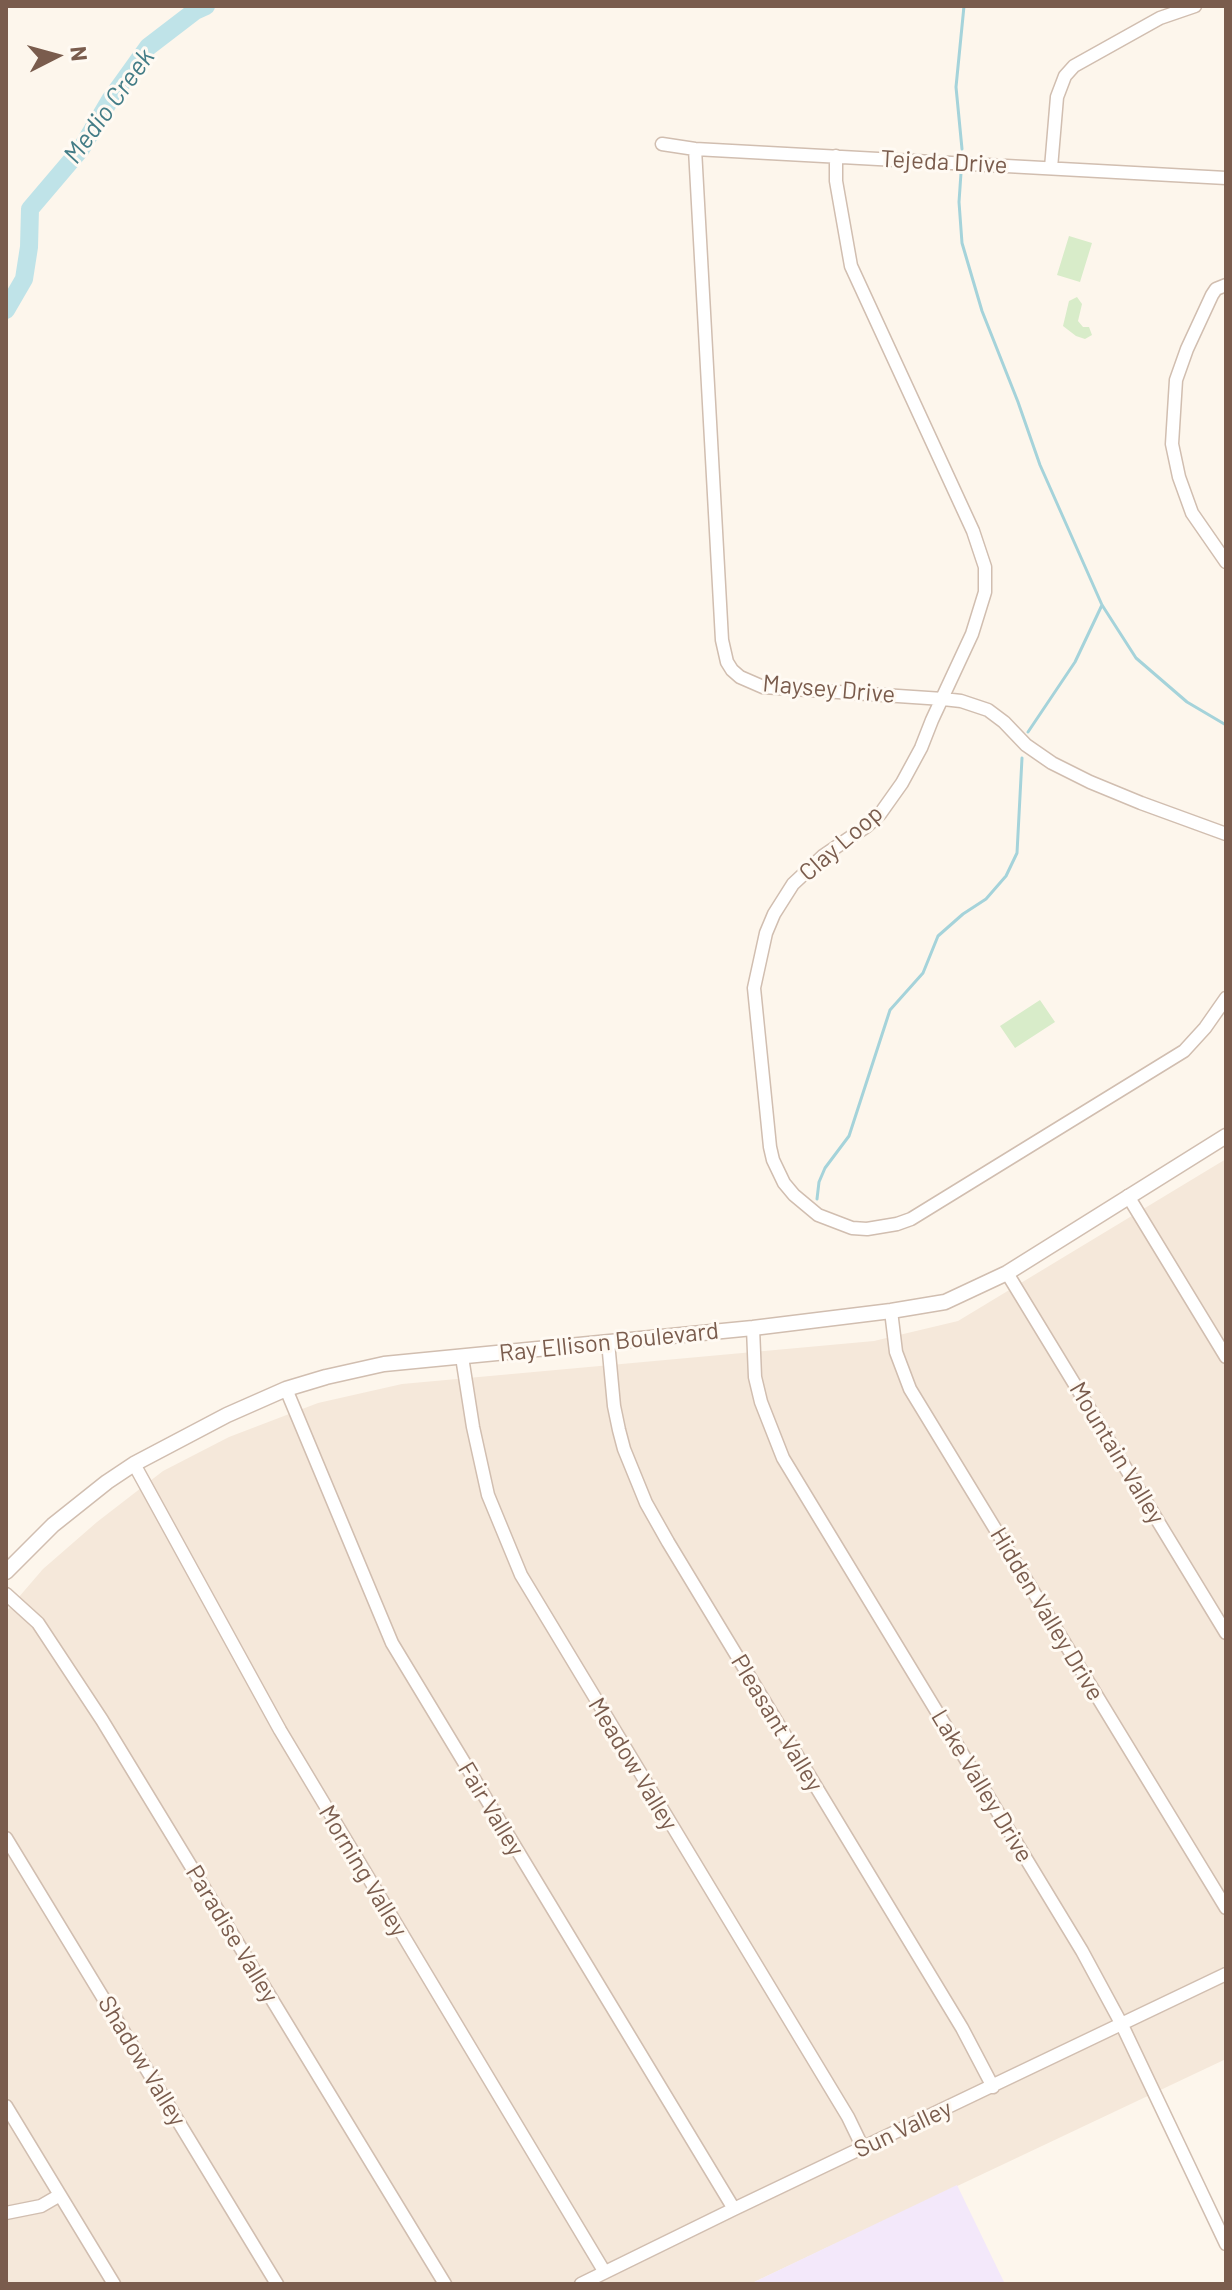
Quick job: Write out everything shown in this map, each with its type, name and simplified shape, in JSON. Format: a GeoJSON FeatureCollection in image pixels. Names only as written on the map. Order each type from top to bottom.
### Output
{"type":"FeatureCollection","features":[{"type":"Feature","properties":{"kind":"street"},"geometry":{"type":"LineString","coordinates":[[1051,168],[1057,97],[1065,76],[1074,66],[1160,18],[1195,6]]}},
{"type":"Feature","properties":{"kind":"street","name":"Tejeda Drive"},"geometry":{"type":"LineString","coordinates":[[662,144],[695,149],[1226,178]]}},
{"type":"Feature","properties":{"kind":"street","name":"Maysey Drive"},"geometry":{"type":"LineString","coordinates":[[695,149],[722,640],[727,662],[740,677],[763,687],[943,699],[988,710],[1026,745],[1052,763],[1090,782],[1226,834]]}},
{"type":"Feature","properties":{"kind":"street","name":"Clay Loop"},"geometry":{"type":"LineString","coordinates":[[836,156],[836,181],[846,246],[856,279],[973,531],[985,567],[985,592],[972,634],[902,783],[880,814],[823,856],[793,884],[774,914],[761,951],[754,988],[770,1147],[778,1171],[794,1195],[818,1215],[852,1228],[881,1227],[911,1219],[1184,1051],[1226,998]]}},
{"type":"Feature","properties":{"kind":"street"},"geometry":{"type":"LineString","coordinates":[[1226,285],[1216,289],[1210,299],[1176,380],[1172,444],[1179,477],[1192,513],[1226,562]]}},
{"type":"Feature","properties":{"kind":"street","name":"Ray Ellison Boulevard"},"geometry":{"type":"LineString","coordinates":[[6,1572],[53,1525],[134,1464],[227,1415],[286,1389],[384,1364],[753,1328],[945,1302],[1007,1273],[1226,1136]]}},
{"type":"Feature","properties":{"kind":"street"},"geometry":{"type":"LineString","coordinates":[[1128,1196],[1226,1357]]}},
{"type":"Feature","properties":{"kind":"street","name":"Mountain Valley"},"geometry":{"type":"LineString","coordinates":[[1007,1273],[1226,1633]]}},
{"type":"Feature","properties":{"kind":"street","name":"Hidden Valley Drive"},"geometry":{"type":"LineString","coordinates":[[891,1311],[899,1363],[910,1389],[1226,1908]]}},
{"type":"Feature","properties":{"kind":"street","name":"Lake Valley Drive"},"geometry":{"type":"LineString","coordinates":[[753,1328],[755,1377],[769,1428],[783,1458],[1082,1951],[1122,2025],[1226,2244]]}},
{"type":"Feature","properties":{"kind":"street","name":"Pleasant Valley"},"geometry":{"type":"LineString","coordinates":[[608,1342],[619,1430],[646,1503],[962,2028],[993,2087]]}},
{"type":"Feature","properties":{"kind":"street","name":"Meadow Valley"},"geometry":{"type":"LineString","coordinates":[[462,1357],[488,1495],[521,1575],[863,2148]]}},
{"type":"Feature","properties":{"kind":"street","name":"Fair Valley"},"geometry":{"type":"LineString","coordinates":[[286,1389],[392,1643],[734,2209]]}},
{"type":"Feature","properties":{"kind":"street","name":"Morning Valley"},"geometry":{"type":"LineString","coordinates":[[134,1464],[280,1730],[604,2271]]}},
{"type":"Feature","properties":{"kind":"street","name":"Paradise Valley"},"geometry":{"type":"LineString","coordinates":[[6,1594],[38,1623],[102,1720],[445,2284]]}},
{"type":"Feature","properties":{"kind":"street","name":"Shadow Valley"},"geometry":{"type":"LineString","coordinates":[[6,1838],[277,2284]]}},
{"type":"Feature","properties":{"kind":"street","name":"Sun Valley"},"geometry":{"type":"LineString","coordinates":[[581,2284],[1226,1974]]}},
{"type":"Feature","properties":{"kind":"street"},"geometry":{"type":"LineString","coordinates":[[6,2106],[114,2284]]}},
{"type":"Feature","properties":{"kind":"street"},"geometry":{"type":"LineString","coordinates":[[6,2213],[41,2206],[60,2195]]}},
{"type":"Feature","properties":{"kind":"shaded area"},"geometry":{"type":"Polygon","coordinates":[[[1226,1159],[1226,2059],[750,2284],[6,2284],[6,1612],[43,1569],[163,1471],[229,1437],[318,1403],[402,1384],[874,1341],[958,1321],[1226,1159]]]}},
{"type":"Feature","properties":{"kind":"shaded area"},"geometry":{"type":"Polygon","coordinates":[[[957,2185],[1005,2284],[750,2284],[957,2185]]]}},
{"type":"Feature","properties":{"kind":"green space"},"geometry":{"type":"Polygon","coordinates":[[[1069,236],[1092,243],[1080,282],[1057,275],[1069,236]]]}},
{"type":"Feature","properties":{"kind":"green space"},"geometry":{"type":"Polygon","coordinates":[[[1077,297],[1082,304],[1078,321],[1083,327],[1089,327],[1092,335],[1085,339],[1063,326],[1069,301],[1077,297]]]}},
{"type":"Feature","properties":{"kind":"green space"},"geometry":{"type":"Polygon","coordinates":[[[1040,1000],[1055,1022],[1015,1048],[1000,1026],[1040,1000]]]}},
{"type":"Feature","properties":{"kind":"waterway","name":"Medio Creek"},"geometry":{"type":"LineString","coordinates":[[6,310],[24,279],[30,209],[81,149],[110,100],[148,47],[206,6]]}},
{"type":"Feature","properties":{"kind":"waterway"},"geometry":{"type":"LineString","coordinates":[[962,149],[956,87],[964,6]]}},
{"type":"Feature","properties":{"kind":"waterway"},"geometry":{"type":"LineString","coordinates":[[961,173],[959,202],[962,243],[982,311],[1040,465],[1102,605],[1136,658],[1187,702],[1226,725]]}},
{"type":"Feature","properties":{"kind":"waterway"},"geometry":{"type":"LineString","coordinates":[[1028,732],[1075,662],[1102,605]]}},
{"type":"Feature","properties":{"kind":"waterway"},"geometry":{"type":"LineString","coordinates":[[817,1199],[825,1168],[849,1136],[890,1010],[923,973],[938,936],[986,899],[1006,876],[1017,853],[1022,758]]}}]}
